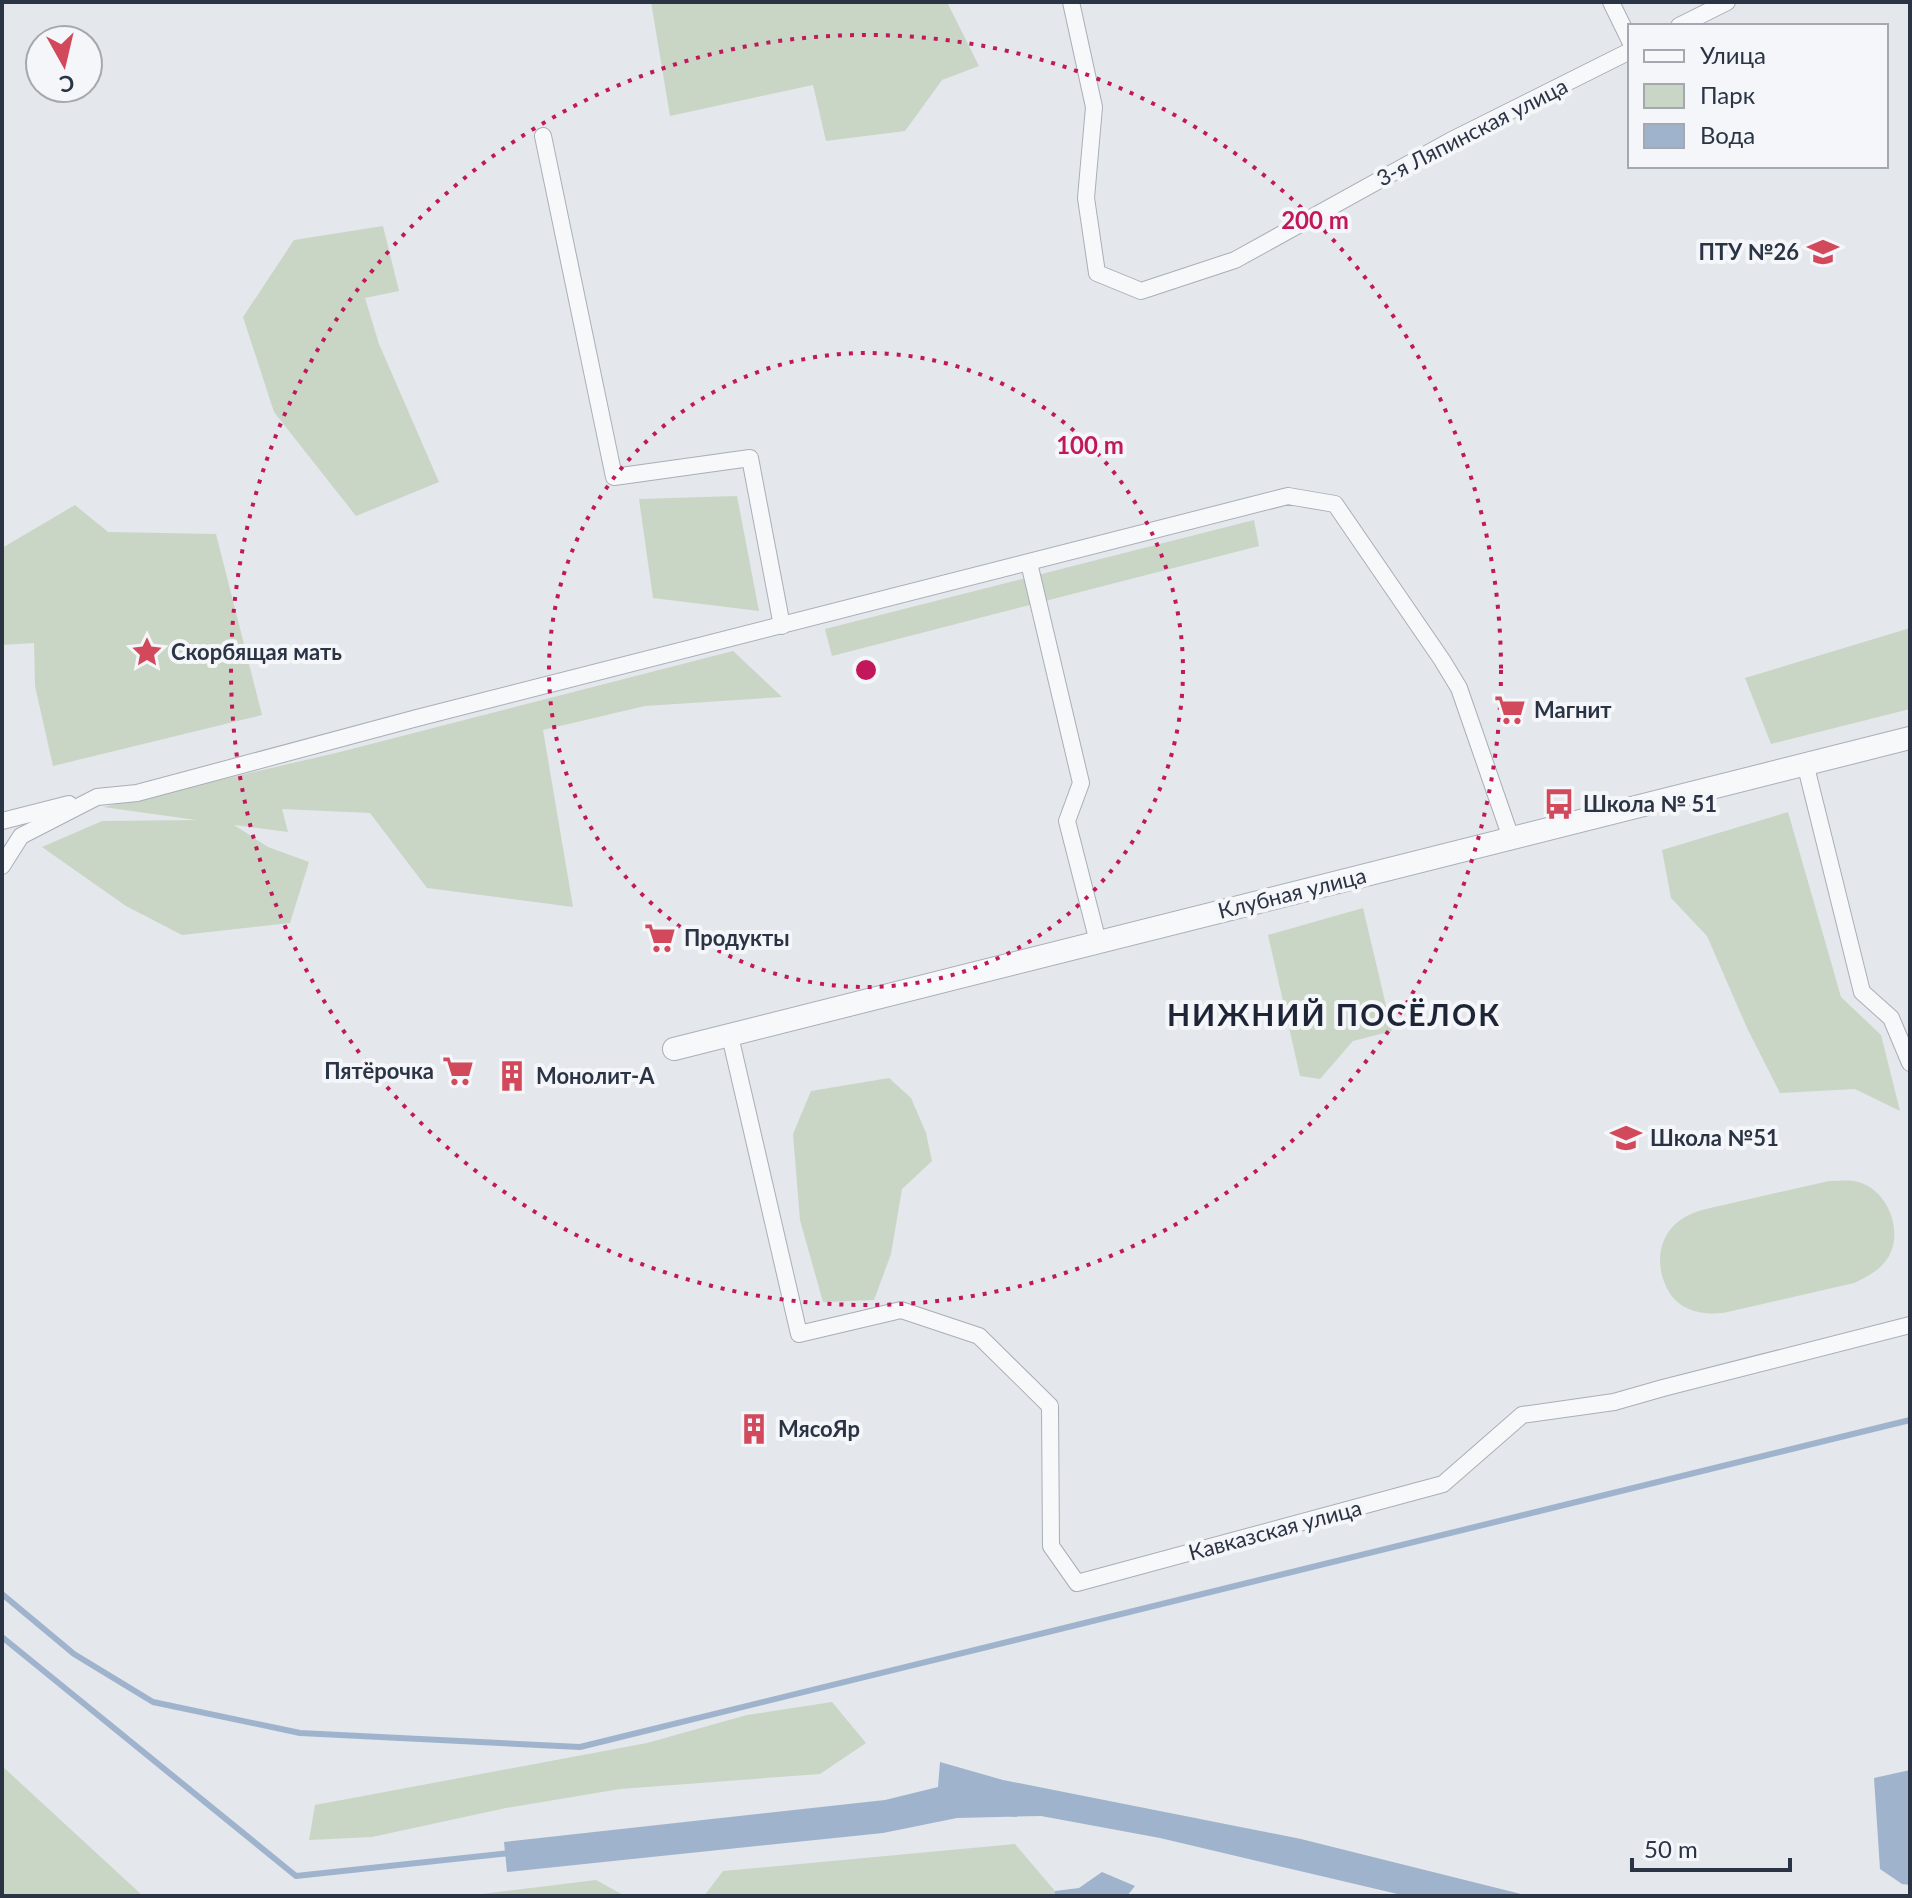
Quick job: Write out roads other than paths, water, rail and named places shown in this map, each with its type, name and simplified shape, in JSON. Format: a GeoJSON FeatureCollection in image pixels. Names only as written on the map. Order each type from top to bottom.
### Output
{"type":"FeatureCollection","features":[{"type":"Feature","properties":{"kind":"street","name":"3-я Ляпинская улица"},"geometry":{"type":"LineString","coordinates":[[1071,2],[1094,107],[1086,198],[1097,273],[1141,291],[1235,260],[1450,141],[1628,52]]}},
{"type":"Feature","properties":{"kind":"street"},"geometry":{"type":"LineString","coordinates":[[1611,2],[1628,37]]}},
{"type":"Feature","properties":{"kind":"street"},"geometry":{"type":"LineString","coordinates":[[1683,24],[1727,2]]}},
{"type":"Feature","properties":{"kind":"street"},"geometry":{"type":"LineString","coordinates":[[543,136],[614,477],[750,458],[782,626]]}},
{"type":"Feature","properties":{"kind":"street"},"geometry":{"type":"LineString","coordinates":[[2,821],[97,797],[137,793],[417,718],[1288,496],[1335,504],[1442,660],[1459,688],[1511,838]]}},
{"type":"Feature","properties":{"kind":"street"},"geometry":{"type":"LineString","coordinates":[[1029,563],[1081,783],[1067,821],[1098,942]]}},
{"type":"Feature","properties":{"kind":"street","name":"Клубная улица"},"geometry":{"type":"LineString","coordinates":[[674,1049],[1910,738]]}},
{"type":"Feature","properties":{"kind":"street"},"geometry":{"type":"LineString","coordinates":[[1805,763],[1862,992],[1891,1018],[1910,1063]]}},
{"type":"Feature","properties":{"kind":"street"},"geometry":{"type":"LineString","coordinates":[[2,866],[21,836],[97,797]]}},
{"type":"Feature","properties":{"kind":"street","name":"Кавказская улица"},"geometry":{"type":"LineString","coordinates":[[730,1036],[799,1334],[901,1310],[979,1336],[1050,1406],[1051,1546],[1077,1583],[1443,1484],[1522,1415],[1614,1402],[1910,1325]]}},
{"type":"Feature","properties":{"kind":"water"},"geometry":{"type":"Polygon","coordinates":[[[940,1762],[1003,1780],[1301,1839],[1529,1896],[1406,1896],[1160,1838],[1041,1816],[957,1818],[883,1833],[507,1872],[504,1842],[885,1800],[938,1787],[940,1762]]]}},
{"type":"Feature","properties":{"kind":"water"},"geometry":{"type":"Polygon","coordinates":[[[1910,1770],[1910,1885],[1902,1884],[1880,1869],[1874,1778],[1910,1770]]]}},
{"type":"Feature","properties":{"kind":"water"},"geometry":{"type":"Polygon","coordinates":[[[1102,1872],[1135,1886],[1127,1896],[1054,1896],[1055,1891],[1079,1888],[1102,1872]]]}},
{"type":"Feature","properties":{"kind":"waterway"},"geometry":{"type":"LineString","coordinates":[[2,1594],[74,1654],[153,1702],[300,1733],[580,1747],[1910,1420]]}},
{"type":"Feature","properties":{"kind":"waterway"},"geometry":{"type":"LineString","coordinates":[[2,1637],[296,1876],[511,1853]]}},
{"type":"Feature","properties":{"kind":"place","name":"ПТУ №26"},"geometry":{"type":"Point","coordinates":[1823,252]}},
{"type":"Feature","properties":{"kind":"place","name":"Скорбящая мать"},"geometry":{"type":"Point","coordinates":[147,652]}},
{"type":"Feature","properties":{"kind":"place","name":"Магнит"},"geometry":{"type":"Point","coordinates":[1510,710]}},
{"type":"Feature","properties":{"kind":"place","name":"Школа № 51"},"geometry":{"type":"Point","coordinates":[1559,804]}},
{"type":"Feature","properties":{"kind":"place","name":"Продукты"},"geometry":{"type":"Point","coordinates":[660,938]}},
{"type":"Feature","properties":{"kind":"place","name":"Пятёрочка"},"geometry":{"type":"Point","coordinates":[458,1071]}},
{"type":"Feature","properties":{"kind":"place","name":"Монолит-А"},"geometry":{"type":"Point","coordinates":[512,1076]}},
{"type":"Feature","properties":{"kind":"place","name":"Школа №51"},"geometry":{"type":"Point","coordinates":[1626,1138]}},
{"type":"Feature","properties":{"kind":"place","name":"МясоЯр"},"geometry":{"type":"Point","coordinates":[754,1429]}},
{"type":"Feature","properties":{"kind":"district","name":"НИЖНИЙ ПОСЁЛОК"},"geometry":{"type":"Point","coordinates":[1334,1016]}}]}
